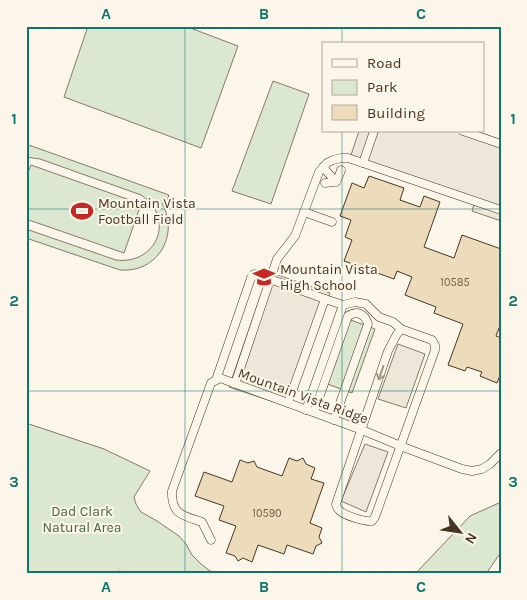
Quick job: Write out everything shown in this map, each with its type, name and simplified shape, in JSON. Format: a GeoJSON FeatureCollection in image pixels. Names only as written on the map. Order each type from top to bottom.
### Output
{"type":"FeatureCollection","features":[{"type":"Feature","properties":{"kind":"lane"},"geometry":{"type":"LineString","coordinates":[[363,163],[374,132]]}},
{"type":"Feature","properties":{"kind":"lane"},"geometry":{"type":"LineString","coordinates":[[466,132],[501,144]]}},
{"type":"Feature","properties":{"kind":"lane"},"geometry":{"type":"LineString","coordinates":[[235,384],[277,259],[295,236],[319,172],[333,160],[348,158],[501,210]]}},
{"type":"Feature","properties":{"kind":"lane"},"geometry":{"type":"LineString","coordinates":[[323,167],[336,182]]}},
{"type":"Feature","properties":{"kind":"lane"},"geometry":{"type":"LineString","coordinates":[[336,182],[341,170]]}},
{"type":"Feature","properties":{"kind":"lane"},"geometry":{"type":"LineString","coordinates":[[325,183],[336,182]]}},
{"type":"Feature","properties":{"kind":"lane"},"geometry":{"type":"LineString","coordinates":[[304,212],[332,222]]}},
{"type":"Feature","properties":{"kind":"lane"},"geometry":{"type":"LineString","coordinates":[[216,380],[254,274],[343,305],[355,302],[366,304],[379,317],[393,322],[401,329],[432,340],[435,350],[372,521],[367,522],[342,513],[336,504],[388,351],[396,334],[401,329]]}},
{"type":"Feature","properties":{"kind":"lane"},"geometry":{"type":"LineString","coordinates":[[288,403],[325,299]]}},
{"type":"Feature","properties":{"kind":"lane"},"geometry":{"type":"LineString","coordinates":[[310,411],[343,305]]}},
{"type":"Feature","properties":{"kind":"lane"},"geometry":{"type":"LineString","coordinates":[[310,411],[348,316],[353,313],[360,313],[366,318],[368,324],[334,420]]}},
{"type":"Feature","properties":{"kind":"lane","name":"Mountain Vista Ridge"},"geometry":{"type":"LineString","coordinates":[[210,540],[202,522],[177,512],[174,507],[172,491],[208,390],[211,383],[220,378],[462,469],[472,471],[482,469],[501,453]]}},
{"type":"Feature","properties":{"kind":"green space"},"geometry":{"type":"Polygon","coordinates":[[[88,26],[185,26],[238,46],[201,148],[64,97],[88,26]]]}},
{"type":"Feature","properties":{"kind":"green space"},"geometry":{"type":"Polygon","coordinates":[[[273,81],[309,94],[271,204],[232,191],[273,81]]]}},
{"type":"Feature","properties":{"kind":"green space"},"geometry":{"type":"Polygon","coordinates":[[[26,144],[169,195],[166,204],[162,203],[167,215],[168,228],[162,250],[145,265],[133,269],[120,270],[26,238],[26,229],[116,260],[130,260],[142,255],[151,248],[157,238],[159,227],[158,216],[152,205],[141,195],[40,159],[26,157],[26,144]]]}},
{"type":"Feature","properties":{"kind":"green space","name":"Mountain Vista Football Field"},"geometry":{"type":"Polygon","coordinates":[[[31,165],[141,204],[124,253],[26,219],[26,177],[31,165]]]}},
{"type":"Feature","properties":{"kind":"green space"},"geometry":{"type":"Polygon","coordinates":[[[340,316],[375,329],[352,393],[316,380],[340,316]]]}},
{"type":"Feature","properties":{"kind":"green space","name":"Dad Clark Natural Area"},"geometry":{"type":"Polygon","coordinates":[[[26,423],[104,449],[150,471],[134,497],[136,504],[141,512],[179,536],[192,555],[214,574],[26,574],[26,423]]]}},
{"type":"Feature","properties":{"kind":"green space"},"geometry":{"type":"Polygon","coordinates":[[[501,502],[501,552],[486,574],[415,574],[470,516],[501,502]]]}},
{"type":"Feature","properties":{"kind":"shaded area"},"geometry":{"type":"Polygon","coordinates":[[[359,132],[478,132],[501,140],[501,221],[472,211],[474,204],[350,158],[359,132]]]}},
{"type":"Feature","properties":{"kind":"shaded area"},"geometry":{"type":"Polygon","coordinates":[[[269,272],[330,293],[289,407],[229,387],[269,272]]]}},
{"type":"Feature","properties":{"kind":"shaded area"},"geometry":{"type":"Polygon","coordinates":[[[398,344],[425,354],[406,408],[378,399],[398,344]]]}},
{"type":"Feature","properties":{"kind":"shaded area"},"geometry":{"type":"Polygon","coordinates":[[[365,444],[388,452],[366,512],[341,501],[365,444]]]}},
{"type":"Feature","properties":{"kind":"building","name":"Mountain Vista High School"},"geometry":{"type":"Polygon","coordinates":[[[369,176],[404,188],[400,200],[420,207],[424,196],[440,202],[424,247],[454,258],[462,235],[501,249],[501,323],[496,336],[501,338],[501,373],[497,383],[480,376],[482,372],[467,367],[465,371],[448,365],[463,324],[434,313],[436,307],[405,295],[412,277],[397,271],[394,279],[344,261],[352,240],[345,237],[351,220],[340,216],[352,183],[364,188],[369,176]]]}},
{"type":"Feature","properties":{"kind":"building"},"geometry":{"type":"Polygon","coordinates":[[[289,458],[297,461],[303,458],[306,464],[315,468],[311,479],[324,483],[310,523],[322,528],[319,537],[322,543],[316,546],[313,554],[287,545],[284,554],[258,545],[252,562],[243,558],[238,561],[235,556],[226,553],[236,526],[219,520],[224,506],[195,496],[204,472],[232,482],[240,460],[248,463],[254,461],[257,467],[282,476],[289,458]]]}},
{"type":"Feature","properties":{"kind":"waterway"},"geometry":{"type":"LineString","coordinates":[[119,570],[121,574]]}},
{"type":"Feature","properties":{"kind":"place","name":"Mountain Vista Football Field"},"geometry":{"type":"Point","coordinates":[82,211]}},
{"type":"Feature","properties":{"kind":"place","name":"Mountain Vista High School"},"geometry":{"type":"Point","coordinates":[264,277]}}]}
